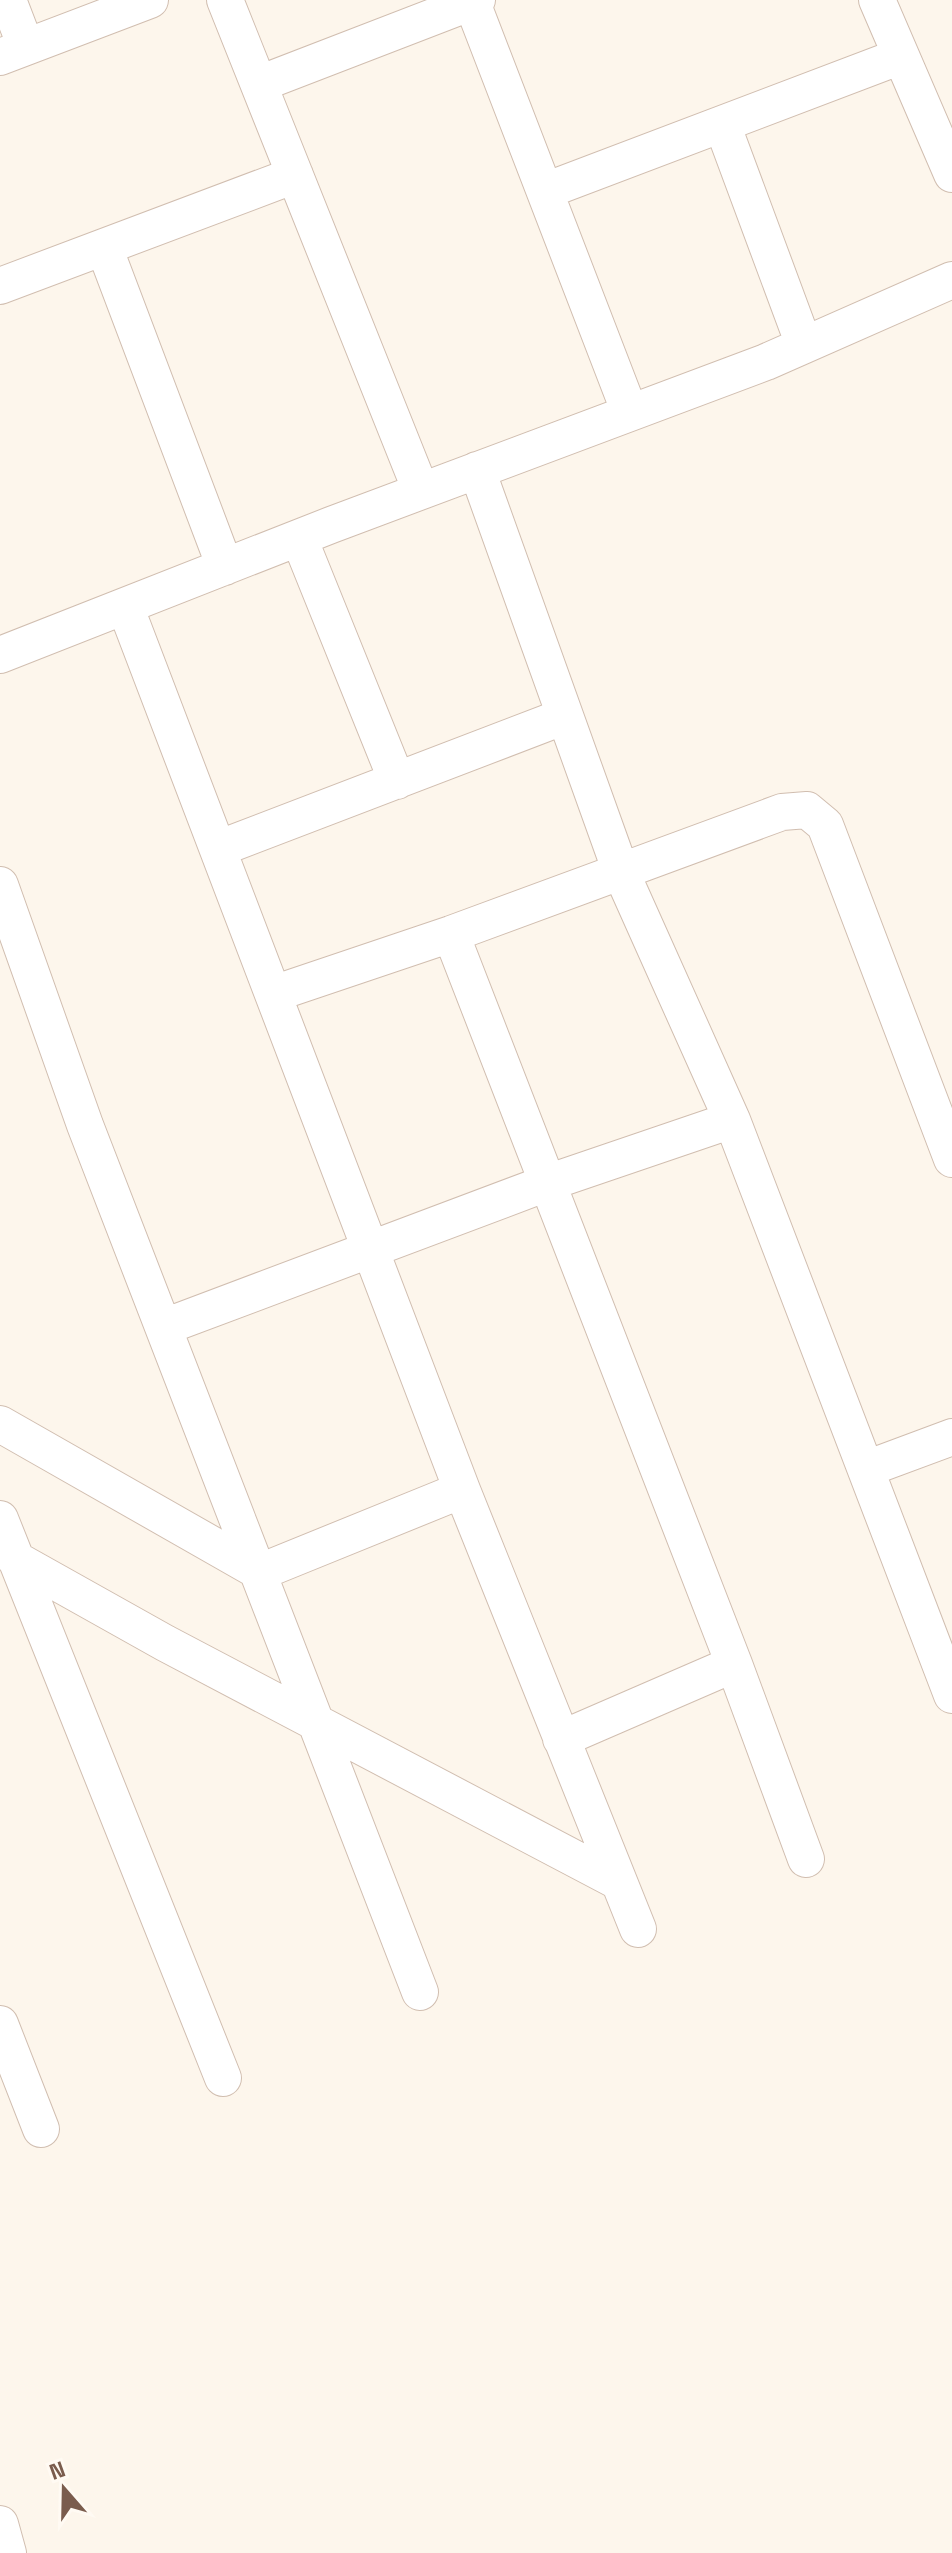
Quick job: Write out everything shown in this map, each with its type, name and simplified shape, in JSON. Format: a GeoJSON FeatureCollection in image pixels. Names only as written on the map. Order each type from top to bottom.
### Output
{"type":"FeatureCollection","features":[{"type":"Feature","properties":{"kind":"street"},"geometry":{"type":"LineString","coordinates":[[8,0],[13,52],[150,0]]}},
{"type":"Feature","properties":{"kind":"street"},"geometry":{"type":"LineString","coordinates":[[225,0],[421,491]]}},
{"type":"Feature","properties":{"kind":"street"},"geometry":{"type":"LineString","coordinates":[[877,0],[952,174]]}},
{"type":"Feature","properties":{"kind":"street"},"geometry":{"type":"LineString","coordinates":[[259,84],[473,1],[630,413]]}},
{"type":"Feature","properties":{"kind":"street"},"geometry":{"type":"LineString","coordinates":[[545,191],[901,56]]}},
{"type":"Feature","properties":{"kind":"street"},"geometry":{"type":"LineString","coordinates":[[722,124],[804,345]]}},
{"type":"Feature","properties":{"kind":"street"},"geometry":{"type":"LineString","coordinates":[[0,286],[295,175]]}},
{"type":"Feature","properties":{"kind":"street"},"geometry":{"type":"LineString","coordinates":[[104,247],[225,567]]}},
{"type":"Feature","properties":{"kind":"street"},"geometry":{"type":"LineString","coordinates":[[3,644],[125,606],[630,413],[804,345],[952,280]]}},
{"type":"Feature","properties":{"kind":"street"},"geometry":{"type":"LineString","coordinates":[[477,470],[621,872],[732,1120],[952,1695]]}},
{"type":"Feature","properties":{"kind":"street"},"geometry":{"type":"LineString","coordinates":[[299,538],[397,781]]}},
{"type":"Feature","properties":{"kind":"street"},"geometry":{"type":"LineString","coordinates":[[125,606],[220,848],[462,1490],[638,1929]]}},
{"type":"Feature","properties":{"kind":"street"},"geometry":{"type":"LineString","coordinates":[[220,848],[565,716]]}},
{"type":"Feature","properties":{"kind":"street"},"geometry":{"type":"LineString","coordinates":[[273,994],[451,934],[782,812],[807,810],[825,825],[952,1159]]}},
{"type":"Feature","properties":{"kind":"street"},"geometry":{"type":"LineString","coordinates":[[0,885],[85,1125],[420,1992]]}},
{"type":"Feature","properties":{"kind":"street"},"geometry":{"type":"LineString","coordinates":[[451,934],[734,1664],[806,1859]]}},
{"type":"Feature","properties":{"kind":"street"},"geometry":{"type":"LineString","coordinates":[[164,1327],[547,1183],[732,1120]]}},
{"type":"Feature","properties":{"kind":"street"},"geometry":{"type":"LineString","coordinates":[[0,1424],[260,1572]]}},
{"type":"Feature","properties":{"kind":"street"},"geometry":{"type":"LineString","coordinates":[[866,1469],[952,1437]]}},
{"type":"Feature","properties":{"kind":"street"},"geometry":{"type":"LineString","coordinates":[[260,1572],[462,1490]]}},
{"type":"Feature","properties":{"kind":"street"},"geometry":{"type":"LineString","coordinates":[[0,1519],[7,1562],[223,2078]]}},
{"type":"Feature","properties":{"kind":"street"},"geometry":{"type":"LineString","coordinates":[[7,1562],[619,1882]]}},
{"type":"Feature","properties":{"kind":"street"},"geometry":{"type":"LineString","coordinates":[[561,1739],[734,1664]]}},
{"type":"Feature","properties":{"kind":"street"},"geometry":{"type":"LineString","coordinates":[[0,2024],[41,2129]]}},
{"type":"Feature","properties":{"kind":"street"},"geometry":{"type":"LineString","coordinates":[[0,2524],[8,2553]]}}]}
